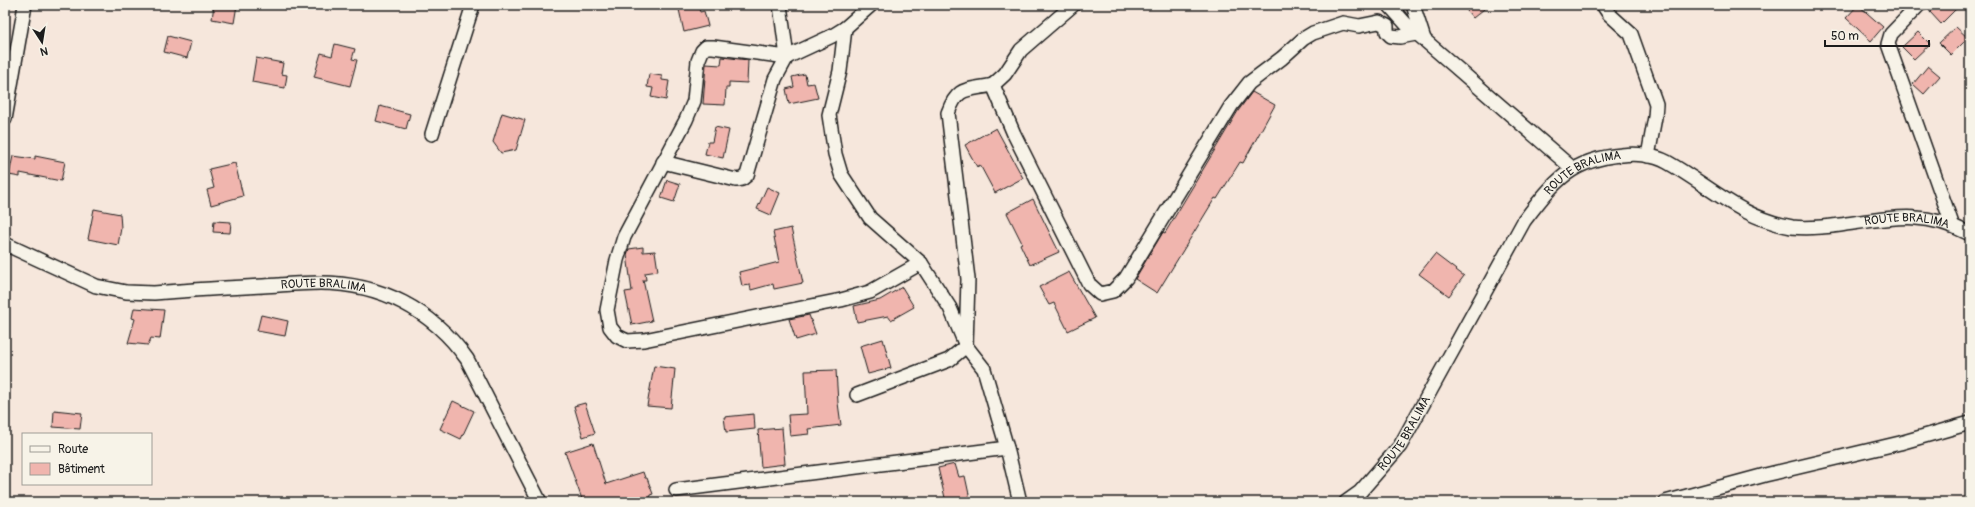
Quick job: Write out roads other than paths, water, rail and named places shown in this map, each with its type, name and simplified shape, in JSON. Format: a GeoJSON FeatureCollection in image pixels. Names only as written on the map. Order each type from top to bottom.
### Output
{"type":"FeatureCollection","features":[{"type":"Feature","properties":{"kind":"street"},"geometry":{"type":"LineString","coordinates":[[432,134],[473,5]]}},
{"type":"Feature","properties":{"kind":"street"},"geometry":{"type":"LineString","coordinates":[[663,162],[736,180],[742,179],[747,175],[775,79],[787,57],[780,5]]}},
{"type":"Feature","properties":{"kind":"street"},"geometry":{"type":"LineString","coordinates":[[871,5],[845,28],[812,46],[787,57],[706,47],[702,51],[698,61],[694,101],[686,120],[624,237],[617,260],[607,310],[610,327],[617,336],[627,341],[644,340],[841,300],[870,292],[921,263]]}},
{"type":"Feature","properties":{"kind":"street"},"geometry":{"type":"LineString","coordinates":[[857,395],[949,360],[966,346],[968,279],[948,113],[954,97],[959,93],[993,86],[1005,74],[1021,50],[1073,5]]}},
{"type":"Feature","properties":{"kind":"street"},"geometry":{"type":"LineString","coordinates":[[1389,5],[1420,36],[1572,168]]}},
{"type":"Feature","properties":{"kind":"street"},"geometry":{"type":"LineString","coordinates":[[1413,5],[1420,36]]}},
{"type":"Feature","properties":{"kind":"street"},"geometry":{"type":"LineString","coordinates":[[1603,5],[1609,14],[1631,34],[1656,104],[1648,156]]}},
{"type":"Feature","properties":{"kind":"street"},"geometry":{"type":"LineString","coordinates":[[1919,5],[1891,34],[1888,44],[1952,224]]}},
{"type":"Feature","properties":{"kind":"street"},"geometry":{"type":"LineString","coordinates":[[5,119],[28,6]]}},
{"type":"Feature","properties":{"kind":"street"},"geometry":{"type":"LineString","coordinates":[[993,86],[1014,134],[1089,284],[1100,294],[1112,290],[1126,278],[1240,94],[1249,83],[1282,58],[1303,38],[1331,25],[1343,23],[1359,26],[1379,22],[1385,24],[1388,34],[1393,37],[1420,36]]}},
{"type":"Feature","properties":{"kind":"street"},"geometry":{"type":"LineString","coordinates":[[845,28],[840,71],[829,115],[835,154],[841,174],[870,218],[921,263],[950,308],[966,346],[984,369],[1007,448],[1020,502]]}},
{"type":"Feature","properties":{"kind":"street","name":"ROUTE BRALIMA"},"geometry":{"type":"LineString","coordinates":[[1346,502],[1360,492],[1400,446],[1524,221],[1548,189],[1572,168],[1602,156],[1630,154],[1648,156],[1665,161],[1739,210],[1769,221],[1793,227],[1818,227],[1904,217],[1929,218],[1952,224],[1970,234]]}},
{"type":"Feature","properties":{"kind":"street","name":"ROUTE BRALIMA"},"geometry":{"type":"LineString","coordinates":[[5,244],[96,286],[126,292],[154,293],[321,283],[362,287],[398,299],[428,316],[454,340],[467,359],[540,502]]}},
{"type":"Feature","properties":{"kind":"street"},"geometry":{"type":"LineString","coordinates":[[1665,502],[1753,478],[1900,443],[1970,423]]}},
{"type":"Feature","properties":{"kind":"street"},"geometry":{"type":"LineString","coordinates":[[676,490],[1007,448]]}}]}
